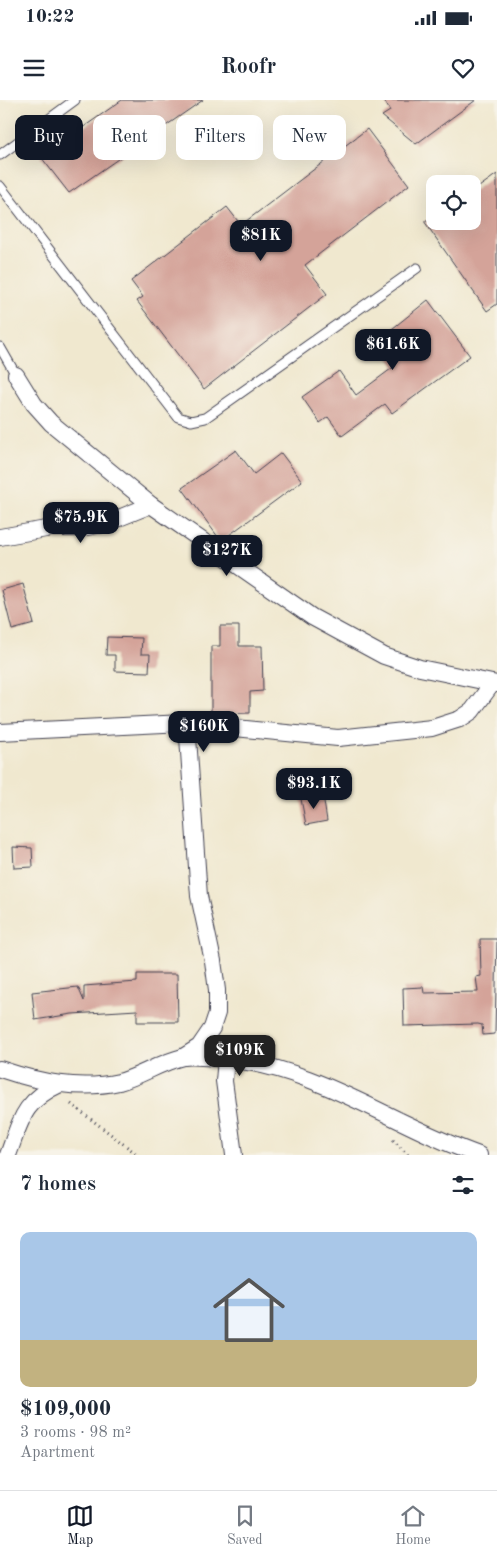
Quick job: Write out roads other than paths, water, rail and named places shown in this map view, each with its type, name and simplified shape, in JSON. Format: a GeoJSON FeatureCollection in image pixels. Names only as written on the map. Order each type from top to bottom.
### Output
{"type":"FeatureCollection","features":[{"type":"Feature","properties":{"kind":"street"},"geometry":{"type":"LineString","coordinates":[[0,732],[184,723],[338,738],[432,728],[453,722],[472,711],[494,684],[420,668],[384,656],[312,617],[151,505],[51,423],[34,404],[16,376]]}},
{"type":"Feature","properties":{"kind":"street"},"geometry":{"type":"LineString","coordinates":[[0,537],[52,528],[81,528],[104,524],[151,505]]}},
{"type":"Feature","properties":{"kind":"street"},"geometry":{"type":"LineString","coordinates":[[0,1069],[69,1087],[119,1082],[183,1057],[199,1047],[212,1028],[217,1013],[217,998],[213,961],[199,896],[188,737],[184,723]]}},
{"type":"Feature","properties":{"kind":"street"},"geometry":{"type":"LineString","coordinates":[[183,1057],[226,1059],[276,1068],[322,1085],[418,1131],[479,1155]]}},
{"type":"Feature","properties":{"kind":"street"},"geometry":{"type":"LineString","coordinates":[[226,1059],[224,1081],[234,1155]]}},
{"type":"Feature","properties":{"kind":"street"},"geometry":{"type":"LineString","coordinates":[[8,1155],[29,1104],[43,1092],[60,1084]]}},
{"type":"Feature","properties":{"kind":"lane"},"geometry":{"type":"LineString","coordinates":[[0,155],[75,100]]}},
{"type":"Feature","properties":{"kind":"lane"},"geometry":{"type":"LineString","coordinates":[[0,186],[178,417],[191,421],[205,418],[417,268]]}},
{"type":"Feature","properties":{"kind":"lane"},"geometry":{"type":"LineString","coordinates":[[0,347],[16,376]]}}]}
